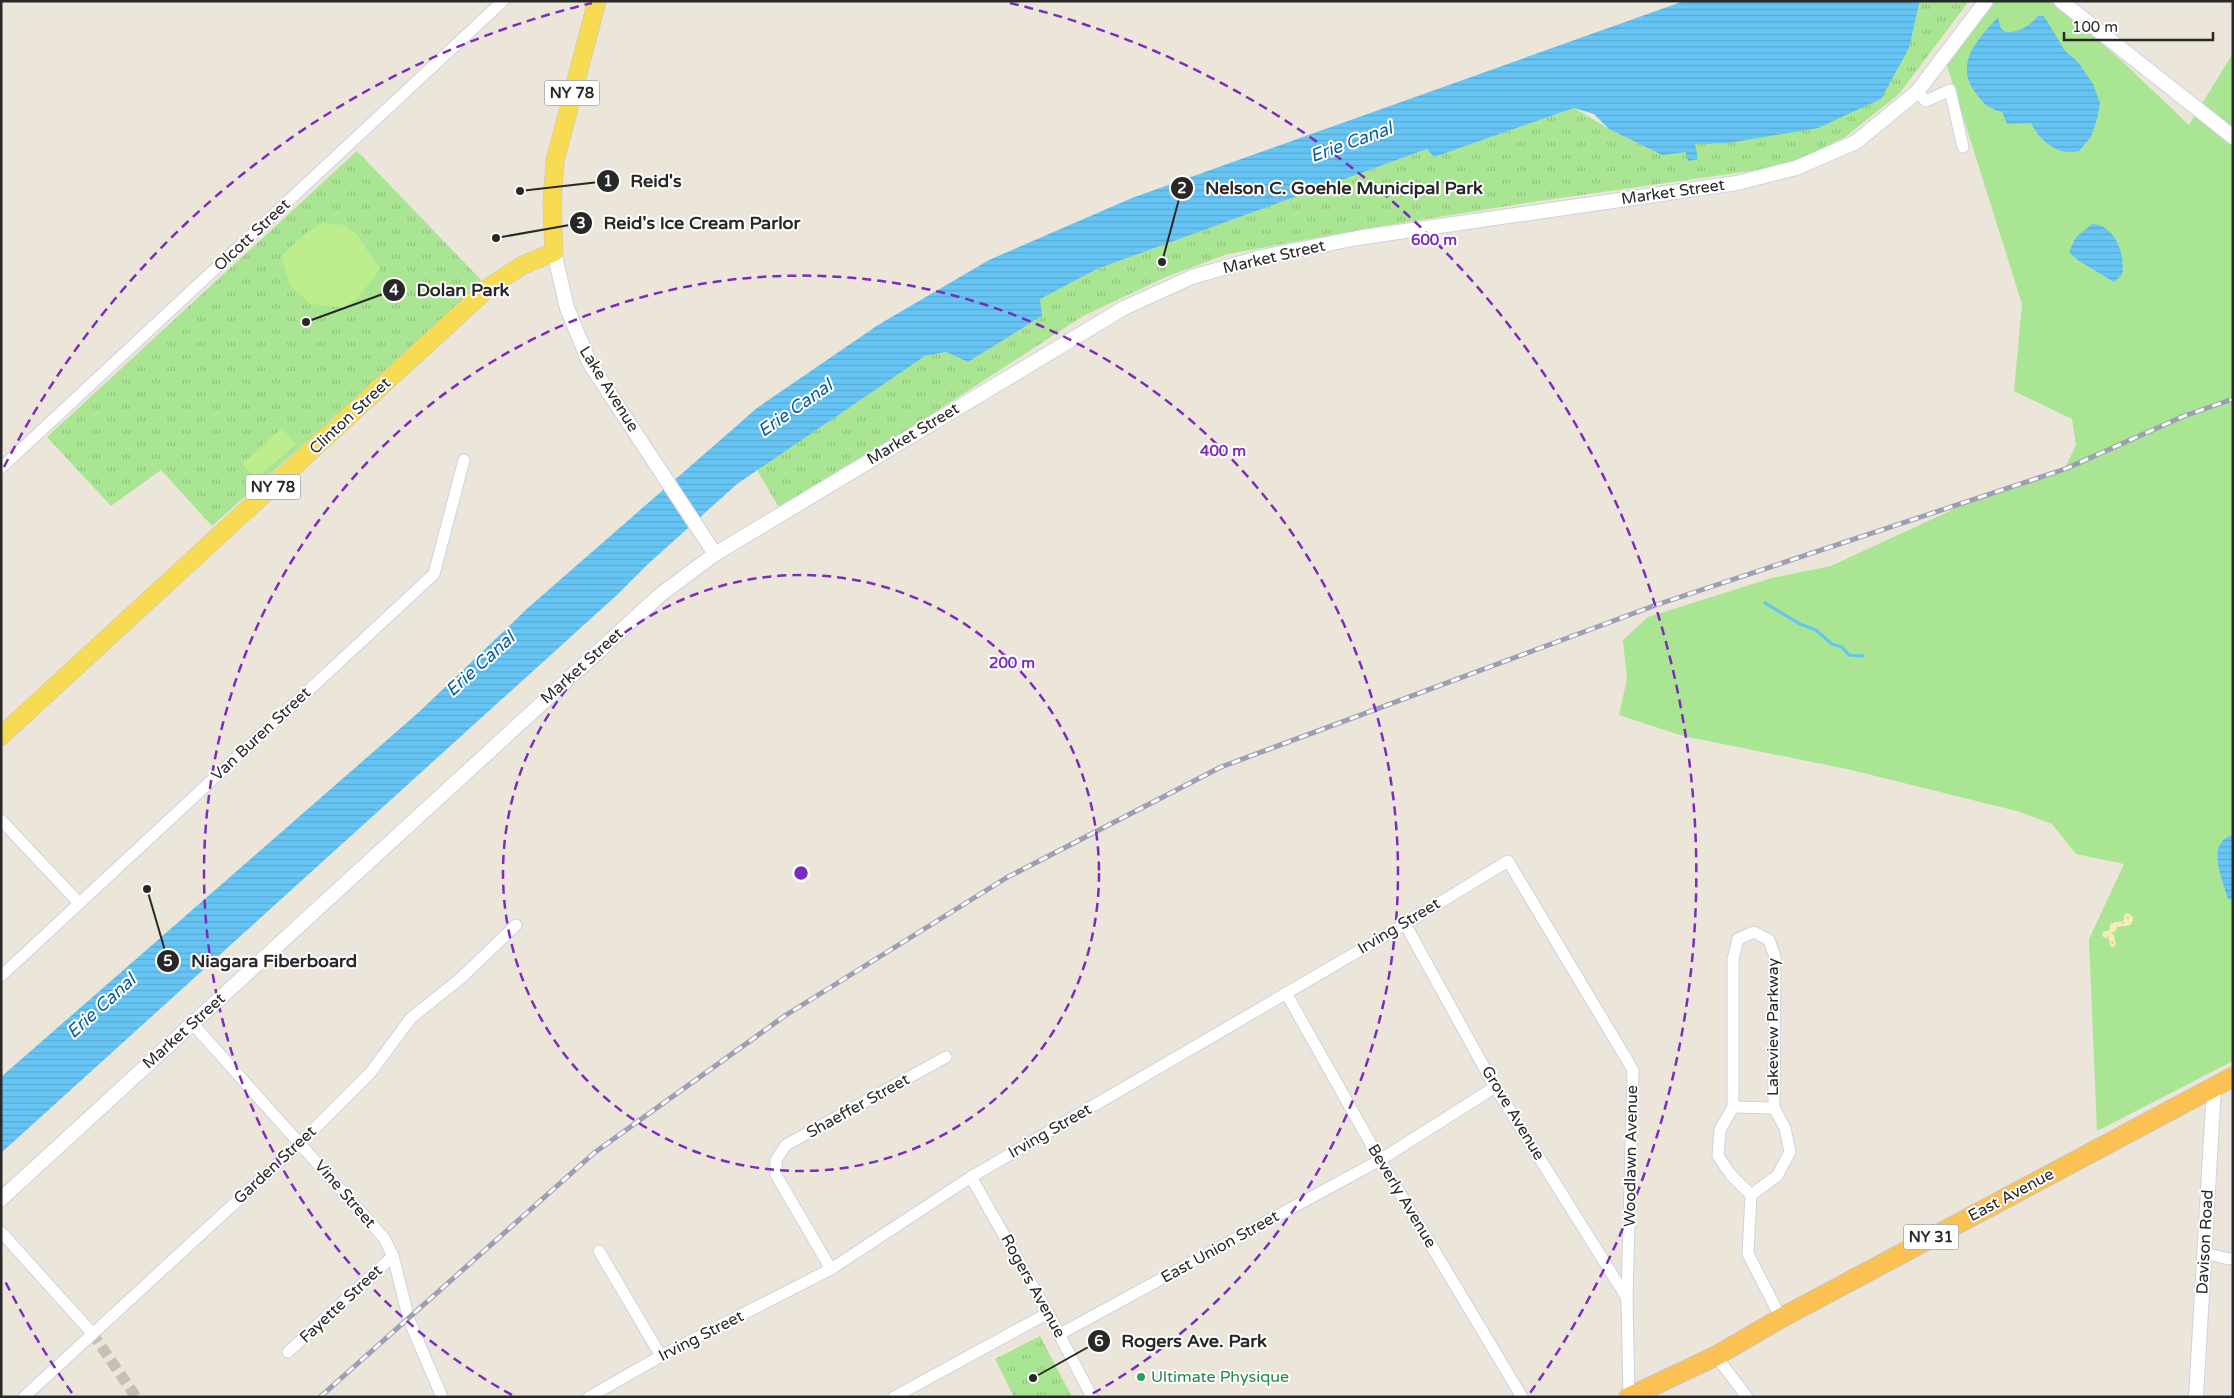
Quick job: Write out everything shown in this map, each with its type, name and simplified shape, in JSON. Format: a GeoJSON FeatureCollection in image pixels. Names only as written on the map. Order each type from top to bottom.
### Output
{"type":"FeatureCollection","features":[{"type":"Feature","properties":{"kind":"highway","name":"East Avenue"},"geometry":{"type":"LineString","coordinates":[[1629,1397],[1716,1356],[1781,1318],[2233,1077]]}},
{"type":"Feature","properties":{"kind":"main road","name":"Lake Avenue"},"geometry":{"type":"LineString","coordinates":[[554,252],[552,205],[555,161],[597,1]]}},
{"type":"Feature","properties":{"kind":"main road","name":"Clinton Street"},"geometry":{"type":"LineString","coordinates":[[1,736],[488,288],[521,266],[554,252]]}},
{"type":"Feature","properties":{"kind":"street","name":"Olcott Street"},"geometry":{"type":"LineString","coordinates":[[1,468],[503,1]]}},
{"type":"Feature","properties":{"kind":"street","name":"Market Street"},"geometry":{"type":"LineString","coordinates":[[1,1198],[652,602],[715,554],[1124,308],[1192,277],[1262,257],[1357,238],[1737,183],[1796,168],[1856,142],[1917,92],[1986,1]]}},
{"type":"Feature","properties":{"kind":"street"},"geometry":{"type":"LineString","coordinates":[[2061,1],[2233,137]]}},
{"type":"Feature","properties":{"kind":"street"},"geometry":{"type":"LineString","coordinates":[[1917,92],[1926,101],[1950,90],[1963,147]]}},
{"type":"Feature","properties":{"kind":"street","name":"Lake Avenue"},"geometry":{"type":"LineString","coordinates":[[554,252],[561,284],[578,339],[590,364],[715,554]]}},
{"type":"Feature","properties":{"kind":"street","name":"Van Buren Street"},"geometry":{"type":"LineString","coordinates":[[1,976],[434,574],[464,460]]}},
{"type":"Feature","properties":{"kind":"street"},"geometry":{"type":"LineString","coordinates":[[1,820],[79,903]]}},
{"type":"Feature","properties":{"kind":"street","name":"Irving Street"},"geometry":{"type":"LineString","coordinates":[[589,1397],[661,1356],[831,1269],[971,1177],[1405,924],[1508,861]]}},
{"type":"Feature","properties":{"kind":"street","name":"Woodlawn Avenue"},"geometry":{"type":"LineString","coordinates":[[1508,861],[1633,1070],[1627,1298],[1629,1397]]}},
{"type":"Feature","properties":{"kind":"street","name":"Grove Avenue"},"geometry":{"type":"LineString","coordinates":[[1405,924],[1495,1087],[1627,1298]]}},
{"type":"Feature","properties":{"kind":"street","name":"Garden Street"},"geometry":{"type":"LineString","coordinates":[[24,1397],[300,1143],[371,1072],[411,1018],[461,978],[516,925]]}},
{"type":"Feature","properties":{"kind":"street","name":"Lakeview Parkway"},"geometry":{"type":"LineString","coordinates":[[1754,932],[1769,940],[1774,957],[1774,1108],[1785,1128],[1790,1152],[1777,1176],[1750,1195],[1731,1175],[1718,1156],[1720,1130],[1733,1107],[1733,958],[1738,940],[1754,932]]}},
{"type":"Feature","properties":{"kind":"street","name":"Beverly Avenue"},"geometry":{"type":"LineString","coordinates":[[1286,993],[1380,1160],[1522,1397]]}},
{"type":"Feature","properties":{"kind":"street","name":"Vine Street"},"geometry":{"type":"LineString","coordinates":[[192,1023],[384,1238],[393,1256],[408,1320],[442,1397]]}},
{"type":"Feature","properties":{"kind":"street","name":"Shaeffer Street"},"geometry":{"type":"LineString","coordinates":[[831,1269],[776,1175],[776,1160],[786,1146],[946,1058]]}},
{"type":"Feature","properties":{"kind":"street","name":"East Union Street"},"geometry":{"type":"LineString","coordinates":[[1060,1334],[1380,1160],[1495,1087]]}},
{"type":"Feature","properties":{"kind":"street","name":"Davison Road"},"geometry":{"type":"LineString","coordinates":[[2196,1397],[2214,1087]]}},
{"type":"Feature","properties":{"kind":"street","name":"Lakeview Parkway"},"geometry":{"type":"LineString","coordinates":[[1733,1107],[1774,1108]]}},
{"type":"Feature","properties":{"kind":"street","name":"Rogers Avenue"},"geometry":{"type":"LineString","coordinates":[[971,1177],[1060,1334],[1092,1397]]}},
{"type":"Feature","properties":{"kind":"street"},"geometry":{"type":"LineString","coordinates":[[1750,1195],[1748,1254],[1781,1318]]}},
{"type":"Feature","properties":{"kind":"street"},"geometry":{"type":"LineString","coordinates":[[1,1232],[92,1333]]}},
{"type":"Feature","properties":{"kind":"street"},"geometry":{"type":"LineString","coordinates":[[599,1251],[661,1356]]}},
{"type":"Feature","properties":{"kind":"street"},"geometry":{"type":"LineString","coordinates":[[2204,1253],[2231,1260]]}},
{"type":"Feature","properties":{"kind":"street","name":"Fayette Street"},"geometry":{"type":"LineString","coordinates":[[288,1352],[393,1256]]}},
{"type":"Feature","properties":{"kind":"street"},"geometry":{"type":"LineString","coordinates":[[901,1395],[1048,1313]]}},
{"type":"Feature","properties":{"kind":"street"},"geometry":{"type":"LineString","coordinates":[[1716,1356],[1748,1397]]}},
{"type":"Feature","properties":{"kind":"green space"},"geometry":{"type":"Polygon","coordinates":[[[1920,1],[1969,1],[1899,94],[1845,137],[1786,166],[1532,202],[1370,228],[1228,254],[1168,276],[1083,316],[872,453],[780,509],[757,470],[925,356],[946,352],[968,362],[1042,316],[1039,299],[1097,269],[1427,149],[1434,157],[1574,108],[1609,129],[1662,155],[1909,48],[1920,1]]]}},
{"type":"Feature","properties":{"kind":"green space"},"geometry":{"type":"Polygon","coordinates":[[[1989,1],[2050,1],[2067,13],[2124,63],[2189,125],[2233,53],[2233,1061],[2097,1131],[2089,939],[2124,864],[2076,854],[2052,824],[2017,811],[1847,769],[1683,736],[1619,715],[1627,679],[1623,640],[1648,617],[1772,578],[1831,566],[1967,503],[2065,468],[2076,445],[2072,419],[2014,391],[2022,304],[1944,56],[1989,1]]]}},
{"type":"Feature","properties":{"kind":"green space"},"geometry":{"type":"Polygon","coordinates":[[[357,151],[484,283],[212,526],[161,470],[111,506],[47,437],[357,151]]]}},
{"type":"Feature","properties":{"kind":"green space"},"geometry":{"type":"Polygon","coordinates":[[[323,223],[345,225],[357,235],[380,269],[358,298],[343,308],[311,304],[290,286],[281,256],[307,232],[323,223]]]}},
{"type":"Feature","properties":{"kind":"green space"},"geometry":{"type":"Polygon","coordinates":[[[282,428],[296,444],[256,479],[242,464],[282,428]]]}},
{"type":"Feature","properties":{"kind":"green space"},"geometry":{"type":"Polygon","coordinates":[[[1040,1336],[1072,1397],[1014,1397],[995,1359],[1040,1336]]]}},
{"type":"Feature","properties":{"kind":"sand"},"geometry":{"type":"Polygon","coordinates":[[[2128,913],[2133,917],[2133,922],[2130,925],[2118,927],[2113,934],[2116,944],[2114,947],[2111,947],[2109,940],[2102,936],[2102,931],[2109,931],[2111,922],[2124,920],[2124,915],[2128,913]]]}},
{"type":"Feature","properties":{"kind":"water","name":"Erie Canal"},"geometry":{"type":"Polygon","coordinates":[[[1684,1],[1920,1],[1909,48],[1881,99],[1818,128],[1728,143],[1695,144],[1698,159],[1688,161],[1686,152],[1662,155],[1609,129],[1594,114],[1574,108],[1434,157],[1427,149],[1097,269],[1040,299],[1042,316],[968,362],[946,352],[925,356],[737,484],[1,1153],[1,1077],[419,712],[529,607],[757,408],[878,325],[989,260],[1132,198],[1684,1]]]}},
{"type":"Feature","properties":{"kind":"water"},"geometry":{"type":"Polygon","coordinates":[[[2038,16],[2044,16],[2065,51],[2078,62],[2093,84],[2100,103],[2091,137],[2079,151],[2064,152],[2050,146],[2031,123],[2007,124],[2002,112],[1984,103],[1969,81],[1967,71],[1971,52],[1976,43],[1998,17],[2000,27],[2005,32],[2010,32],[2023,28],[2038,16]]]}},
{"type":"Feature","properties":{"kind":"water"},"geometry":{"type":"Polygon","coordinates":[[[2092,224],[2100,225],[2107,229],[2117,242],[2123,267],[2122,275],[2114,282],[2079,261],[2069,252],[2076,237],[2092,224]]]}},
{"type":"Feature","properties":{"kind":"water"},"geometry":{"type":"Polygon","coordinates":[[[2233,835],[2233,899],[2228,899],[2218,864],[2218,854],[2219,846],[2224,839],[2233,835]]]}},
{"type":"Feature","properties":{"kind":"waterway"},"geometry":{"type":"LineString","coordinates":[[1765,603],[1800,624],[1816,630],[1832,644],[1842,647],[1849,655],[1863,656]]}},
{"type":"Feature","properties":{"kind":"tunnel"},"geometry":{"type":"LineString","coordinates":[[92,1333],[136,1397]]}},
{"type":"Feature","properties":{"kind":"railway"},"geometry":{"type":"LineString","coordinates":[[320,1397],[594,1153],[786,1015],[1006,878],[1221,767],[1656,605],[2065,469],[2184,416],[2233,399]]}},
{"type":"Feature","properties":{"kind":"place","name":"Reid's"},"geometry":{"type":"Point","coordinates":[520,191]}},
{"type":"Feature","properties":{"kind":"place","name":"Reid's Ice Cream Parlor"},"geometry":{"type":"Point","coordinates":[496,238]}},
{"type":"Feature","properties":{"kind":"place","name":"Nelson C. Goehle Municipal Park"},"geometry":{"type":"Point","coordinates":[1162,262]}},
{"type":"Feature","properties":{"kind":"place","name":"Dolan Park"},"geometry":{"type":"Point","coordinates":[306,322]}},
{"type":"Feature","properties":{"kind":"place","name":"Niagara Fiberboard"},"geometry":{"type":"Point","coordinates":[147,889]}},
{"type":"Feature","properties":{"kind":"place","name":"Ultimate Physique"},"geometry":{"type":"Point","coordinates":[1141,1377]}},
{"type":"Feature","properties":{"kind":"place","name":"Rogers Ave. Park"},"geometry":{"type":"Point","coordinates":[1033,1378]}}]}
